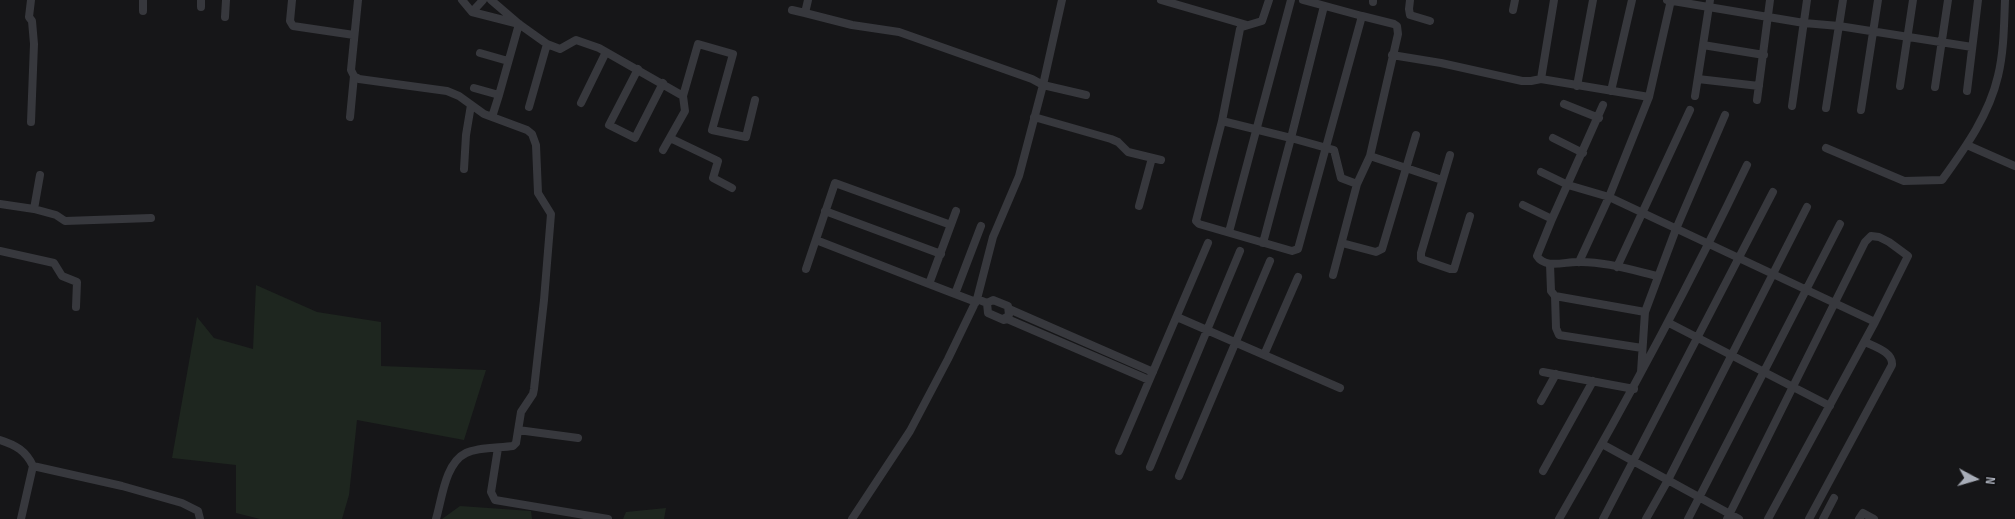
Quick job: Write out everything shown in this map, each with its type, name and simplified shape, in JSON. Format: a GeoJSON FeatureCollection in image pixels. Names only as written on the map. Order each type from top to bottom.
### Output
{"type":"FeatureCollection","features":[{"type":"Feature","properties":{"kind":"street"},"geometry":{"type":"LineString","coordinates":[[30,0],[29,17],[32,21],[34,44],[31,122]]}},
{"type":"Feature","properties":{"kind":"street"},"geometry":{"type":"LineString","coordinates":[[143,0],[143,11]]}},
{"type":"Feature","properties":{"kind":"street"},"geometry":{"type":"LineString","coordinates":[[225,17],[226,0]]}},
{"type":"Feature","properties":{"kind":"street"},"geometry":{"type":"LineString","coordinates":[[292,0],[290,22],[293,26],[354,35]]}},
{"type":"Feature","properties":{"kind":"street"},"geometry":{"type":"LineString","coordinates":[[350,117],[354,76],[351,70],[358,0]]}},
{"type":"Feature","properties":{"kind":"street"},"geometry":{"type":"LineString","coordinates":[[462,0],[472,12],[519,24]]}},
{"type":"Feature","properties":{"kind":"street"},"geometry":{"type":"LineString","coordinates":[[472,12],[483,0]]}},
{"type":"Feature","properties":{"kind":"street"},"geometry":{"type":"LineString","coordinates":[[491,0],[519,24],[547,44],[560,49],[576,40],[606,52],[683,96]]}},
{"type":"Feature","properties":{"kind":"street"},"geometry":{"type":"LineString","coordinates":[[805,14],[808,0]]}},
{"type":"Feature","properties":{"kind":"street"},"geometry":{"type":"LineString","coordinates":[[852,519],[910,431],[948,359],[976,300],[993,237],[1019,176],[1043,85],[1062,0]]}},
{"type":"Feature","properties":{"kind":"street"},"geometry":{"type":"LineString","coordinates":[[1160,0],[1249,26]]}},
{"type":"Feature","properties":{"kind":"street"},"geometry":{"type":"LineString","coordinates":[[1269,0],[1264,18],[1249,26],[1242,27],[1240,30],[1222,121],[1196,221],[1199,224],[1292,252],[1298,249],[1362,16]]}},
{"type":"Feature","properties":{"kind":"street"},"geometry":{"type":"LineString","coordinates":[[1229,232],[1291,0]]}},
{"type":"Feature","properties":{"kind":"street"},"geometry":{"type":"LineString","coordinates":[[1303,0],[1397,26],[1398,34],[1370,156],[1357,184],[1333,275]]}},
{"type":"Feature","properties":{"kind":"street"},"geometry":{"type":"LineString","coordinates":[[1410,0],[1410,15],[1430,21]]}},
{"type":"Feature","properties":{"kind":"street"},"geometry":{"type":"LineString","coordinates":[[1513,10],[1514,0]]}},
{"type":"Feature","properties":{"kind":"street"},"geometry":{"type":"LineString","coordinates":[[1541,78],[1554,0]]}},
{"type":"Feature","properties":{"kind":"street"},"geometry":{"type":"LineString","coordinates":[[1576,86],[1592,0]]}},
{"type":"Feature","properties":{"kind":"street"},"geometry":{"type":"LineString","coordinates":[[1610,91],[1632,0]]}},
{"type":"Feature","properties":{"kind":"street"},"geometry":{"type":"LineString","coordinates":[[1579,262],[1609,197],[1649,97],[1669,0],[1710,3],[1804,23],[1839,26],[1972,47]]}},
{"type":"Feature","properties":{"kind":"street"},"geometry":{"type":"LineString","coordinates":[[1757,100],[1770,0]]}},
{"type":"Feature","properties":{"kind":"street"},"geometry":{"type":"LineString","coordinates":[[1792,106],[1808,0]]}},
{"type":"Feature","properties":{"kind":"street"},"geometry":{"type":"LineString","coordinates":[[1826,108],[1843,0]]}},
{"type":"Feature","properties":{"kind":"street"},"geometry":{"type":"LineString","coordinates":[[1861,110],[1878,0]]}},
{"type":"Feature","properties":{"kind":"street"},"geometry":{"type":"LineString","coordinates":[[1900,86],[1913,0]]}},
{"type":"Feature","properties":{"kind":"street"},"geometry":{"type":"LineString","coordinates":[[1935,87],[1948,0]]}},
{"type":"Feature","properties":{"kind":"street"},"geometry":{"type":"LineString","coordinates":[[1967,91],[1978,0]]}},
{"type":"Feature","properties":{"kind":"street"},"geometry":{"type":"LineString","coordinates":[[1826,148],[1904,181],[1939,182],[1942,180],[1968,145],[1988,106],[1998,77],[2002,53],[2005,0]]}},
{"type":"Feature","properties":{"kind":"street"},"geometry":{"type":"LineString","coordinates":[[1695,96],[1710,3]]}},
{"type":"Feature","properties":{"kind":"street"},"geometry":{"type":"LineString","coordinates":[[1263,243],[1324,6]]}},
{"type":"Feature","properties":{"kind":"street"},"geometry":{"type":"LineString","coordinates":[[792,10],[852,25],[899,32],[1032,79],[1043,85],[1086,95]]}},
{"type":"Feature","properties":{"kind":"street"},"geometry":{"type":"LineString","coordinates":[[492,117],[519,24]]}},
{"type":"Feature","properties":{"kind":"street"},"geometry":{"type":"LineString","coordinates":[[529,107],[547,44]]}},
{"type":"Feature","properties":{"kind":"street"},"geometry":{"type":"LineString","coordinates":[[663,150],[685,111],[683,96],[698,44],[733,54],[712,130],[746,138],[755,100]]}},
{"type":"Feature","properties":{"kind":"street"},"geometry":{"type":"LineString","coordinates":[[1703,45],[1764,55]]}},
{"type":"Feature","properties":{"kind":"street"},"geometry":{"type":"LineString","coordinates":[[581,103],[606,52]]}},
{"type":"Feature","properties":{"kind":"street"},"geometry":{"type":"LineString","coordinates":[[480,53],[508,61]]}},
{"type":"Feature","properties":{"kind":"street"},"geometry":{"type":"LineString","coordinates":[[1392,55],[1441,63],[1522,81],[1531,82],[1541,78],[1576,86],[1649,97]]}},
{"type":"Feature","properties":{"kind":"street"},"geometry":{"type":"LineString","coordinates":[[638,69],[609,124],[636,138],[663,83]]}},
{"type":"Feature","properties":{"kind":"street"},"geometry":{"type":"LineString","coordinates":[[354,76],[447,91],[459,96],[492,117],[520,127],[532,134],[536,145],[538,193],[551,214],[534,389],[533,394],[521,412],[515,445],[469,452],[457,460],[443,486],[436,519]]}},
{"type":"Feature","properties":{"kind":"street"},"geometry":{"type":"LineString","coordinates":[[1698,79],[1759,86]]}},
{"type":"Feature","properties":{"kind":"street"},"geometry":{"type":"LineString","coordinates":[[474,88],[499,95]]}},
{"type":"Feature","properties":{"kind":"street"},"geometry":{"type":"LineString","coordinates":[[1564,104],[1598,118]]}},
{"type":"Feature","properties":{"kind":"street"},"geometry":{"type":"LineString","coordinates":[[464,170],[466,134],[471,105]]}},
{"type":"Feature","properties":{"kind":"street"},"geometry":{"type":"LineString","coordinates":[[1603,105],[1537,256],[1542,262],[1550,264],[1579,262],[1617,267],[1657,276]]}},
{"type":"Feature","properties":{"kind":"street"},"geometry":{"type":"LineString","coordinates":[[1617,267],[1690,110]]}},
{"type":"Feature","properties":{"kind":"street"},"geometry":{"type":"LineString","coordinates":[[1641,375],[1644,312],[1676,229],[1725,115]]}},
{"type":"Feature","properties":{"kind":"street"},"geometry":{"type":"LineString","coordinates":[[1034,117],[1111,139],[1118,142],[1128,152],[1161,160]]}},
{"type":"Feature","properties":{"kind":"street"},"geometry":{"type":"LineString","coordinates":[[1222,121],[1257,128],[1327,147],[1336,153],[1341,178],[1357,184]]}},
{"type":"Feature","properties":{"kind":"street"},"geometry":{"type":"LineString","coordinates":[[1342,243],[1376,252],[1381,250],[1416,135]]}},
{"type":"Feature","properties":{"kind":"street"},"geometry":{"type":"LineString","coordinates":[[670,138],[718,161],[712,178],[732,188]]}},
{"type":"Feature","properties":{"kind":"street"},"geometry":{"type":"LineString","coordinates":[[1553,138],[1583,154]]}},
{"type":"Feature","properties":{"kind":"street"},"geometry":{"type":"LineString","coordinates":[[1968,145],[2015,166]]}},
{"type":"Feature","properties":{"kind":"street"},"geometry":{"type":"LineString","coordinates":[[1450,155],[1421,253],[1421,259],[1454,269],[1470,216]]}},
{"type":"Feature","properties":{"kind":"street"},"geometry":{"type":"LineString","coordinates":[[1370,156],[1442,180]]}},
{"type":"Feature","properties":{"kind":"street"},"geometry":{"type":"LineString","coordinates":[[1139,206],[1152,158]]}},
{"type":"Feature","properties":{"kind":"street"},"geometry":{"type":"LineString","coordinates":[[1559,519],[1641,375],[1709,244],[1747,165]]}},
{"type":"Feature","properties":{"kind":"street"},"geometry":{"type":"LineString","coordinates":[[1541,172],[1568,185],[1609,197],[1875,322]]}},
{"type":"Feature","properties":{"kind":"street"},"geometry":{"type":"LineString","coordinates":[[34,209],[40,175]]}},
{"type":"Feature","properties":{"kind":"street"},"geometry":{"type":"LineString","coordinates":[[806,269],[835,183],[951,225]]}},
{"type":"Feature","properties":{"kind":"street"},"geometry":{"type":"LineString","coordinates":[[1603,519],[1773,192]]}},
{"type":"Feature","properties":{"kind":"street"},"geometry":{"type":"LineString","coordinates":[[0,204],[34,209],[56,215],[65,221],[151,218]]}},
{"type":"Feature","properties":{"kind":"street"},"geometry":{"type":"LineString","coordinates":[[1524,205],[1552,219]]}},
{"type":"Feature","properties":{"kind":"street"},"geometry":{"type":"LineString","coordinates":[[1646,519],[1668,480],[1807,207]]}},
{"type":"Feature","properties":{"kind":"street"},"geometry":{"type":"LineString","coordinates":[[825,211],[940,254]]}},
{"type":"Feature","properties":{"kind":"street"},"geometry":{"type":"LineString","coordinates":[[929,284],[956,211]]}},
{"type":"Feature","properties":{"kind":"street"},"geometry":{"type":"LineString","coordinates":[[1688,519],[1840,224]]}},
{"type":"Feature","properties":{"kind":"street"},"geometry":{"type":"LineString","coordinates":[[955,294],[981,226]]}},
{"type":"Feature","properties":{"kind":"street"},"geometry":{"type":"LineString","coordinates":[[1728,516],[1866,242],[1872,236],[1879,237],[1908,256],[1865,342],[1768,519]]}},
{"type":"Feature","properties":{"kind":"street"},"geometry":{"type":"LineString","coordinates":[[816,240],[955,294],[988,303],[993,300],[1008,306],[1009,309],[1088,348],[1151,376]]}},
{"type":"Feature","properties":{"kind":"street"},"geometry":{"type":"LineString","coordinates":[[1119,451],[1208,242]]}},
{"type":"Feature","properties":{"kind":"street"},"geometry":{"type":"LineString","coordinates":[[0,251],[54,263],[62,276],[77,282],[76,307]]}},
{"type":"Feature","properties":{"kind":"street"},"geometry":{"type":"LineString","coordinates":[[1150,467],[1240,251]]}},
{"type":"Feature","properties":{"kind":"street"},"geometry":{"type":"LineString","coordinates":[[1179,476],[1270,261]]}},
{"type":"Feature","properties":{"kind":"street"},"geometry":{"type":"LineString","coordinates":[[1550,264],[1551,291],[1555,296],[1556,328],[1559,334],[1642,348]]}},
{"type":"Feature","properties":{"kind":"street"},"geometry":{"type":"LineString","coordinates":[[1264,355],[1298,277]]}},
{"type":"Feature","properties":{"kind":"street"},"geometry":{"type":"LineString","coordinates":[[1555,296],[1644,312]]}},
{"type":"Feature","properties":{"kind":"street"},"geometry":{"type":"LineString","coordinates":[[988,303],[988,313],[1088,348]]}},
{"type":"Feature","properties":{"kind":"street"},"geometry":{"type":"LineString","coordinates":[[1005,318],[1009,315],[1009,309]]}},
{"type":"Feature","properties":{"kind":"street"},"geometry":{"type":"LineString","coordinates":[[1176,317],[1340,388]]}},
{"type":"Feature","properties":{"kind":"street"},"geometry":{"type":"LineString","coordinates":[[1668,323],[1830,406]]}},
{"type":"Feature","properties":{"kind":"street"},"geometry":{"type":"LineString","coordinates":[[1809,519],[1892,365],[1889,355],[1865,342]]}},
{"type":"Feature","properties":{"kind":"street"},"geometry":{"type":"LineString","coordinates":[[1543,372],[1634,388]]}},
{"type":"Feature","properties":{"kind":"street"},"geometry":{"type":"LineString","coordinates":[[1541,401],[1556,374]]}},
{"type":"Feature","properties":{"kind":"street"},"geometry":{"type":"LineString","coordinates":[[1543,471],[1593,381]]}},
{"type":"Feature","properties":{"kind":"street"},"geometry":{"type":"LineString","coordinates":[[518,430],[578,438]]}},
{"type":"Feature","properties":{"kind":"street"},"geometry":{"type":"LineString","coordinates":[[0,440],[23,451],[33,466],[122,486],[182,503],[198,511],[200,519]]}},
{"type":"Feature","properties":{"kind":"street"},"geometry":{"type":"LineString","coordinates":[[1602,444],[1700,498],[1728,516],[1739,519]]}},
{"type":"Feature","properties":{"kind":"street"},"geometry":{"type":"LineString","coordinates":[[498,448],[491,492],[495,500],[608,519]]}},
{"type":"Feature","properties":{"kind":"street"},"geometry":{"type":"LineString","coordinates":[[21,519],[33,466]]}},
{"type":"Feature","properties":{"kind":"street"},"geometry":{"type":"LineString","coordinates":[[1823,519],[1834,498]]}},
{"type":"Feature","properties":{"kind":"street"},"geometry":{"type":"LineString","coordinates":[[1859,519],[1862,513],[1874,519]]}},
{"type":"Feature","properties":{"kind":"shaded area"},"geometry":{"type":"Polygon","coordinates":[[[256,285],[317,312],[381,322],[381,366],[486,370],[464,440],[357,420],[349,495],[342,519],[260,519],[236,513],[236,465],[172,458],[197,317],[214,338],[253,349],[256,285]]]}},
{"type":"Feature","properties":{"kind":"shaded area"},"geometry":{"type":"Polygon","coordinates":[[[460,506],[531,511],[532,519],[442,519],[460,506]]]}},
{"type":"Feature","properties":{"kind":"shaded area"},"geometry":{"type":"Polygon","coordinates":[[[666,508],[664,519],[623,519],[626,512],[666,508]]]}}]}
